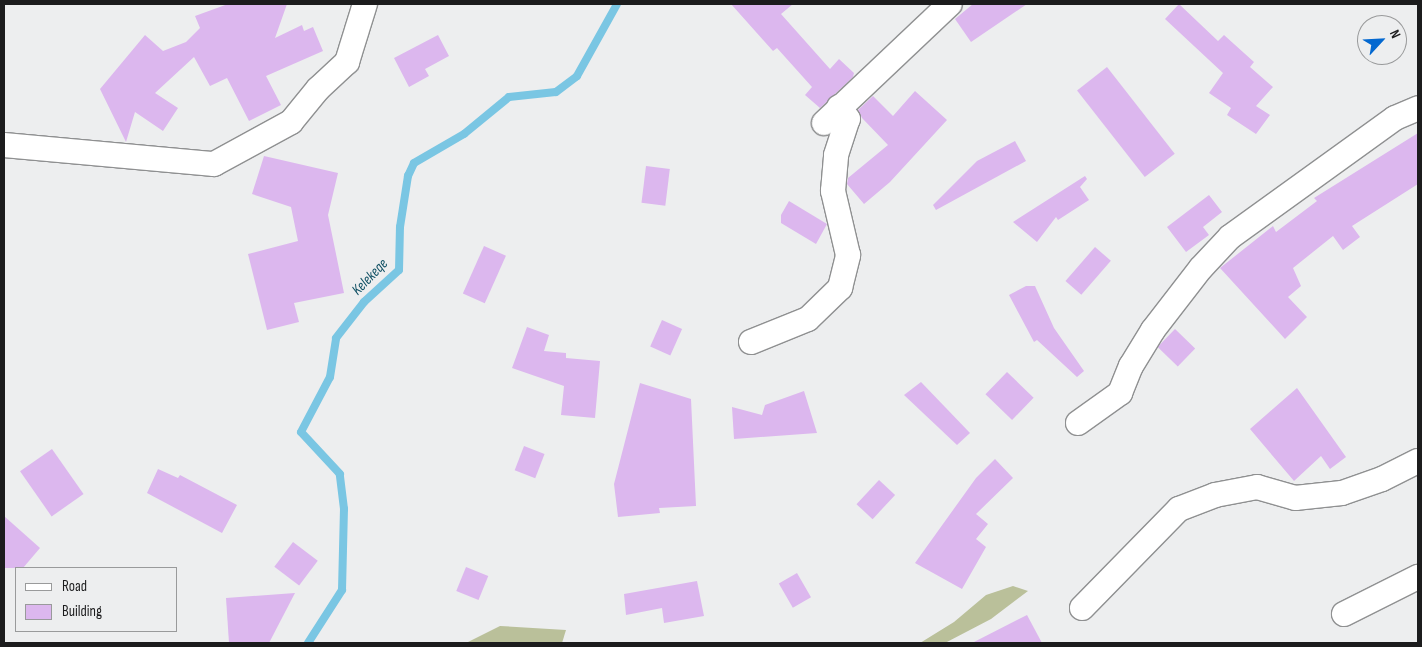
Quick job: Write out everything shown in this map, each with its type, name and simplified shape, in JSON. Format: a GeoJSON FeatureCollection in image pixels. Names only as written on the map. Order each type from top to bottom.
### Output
{"type":"FeatureCollection","features":[{"type":"Feature","properties":{"kind":"street"},"geometry":{"type":"LineString","coordinates":[[4,145],[214,164],[291,122],[318,89],[347,62],[365,4]]}},
{"type":"Feature","properties":{"kind":"street"},"geometry":{"type":"LineString","coordinates":[[751,342],[808,319],[840,288],[848,255],[833,191],[836,155],[848,119],[832,115],[950,4]]}},
{"type":"Feature","properties":{"kind":"street"},"geometry":{"type":"LineString","coordinates":[[1078,423],[1120,392],[1131,366],[1153,330],[1201,268],[1230,237],[1395,118],[1418,108]]}},
{"type":"Feature","properties":{"kind":"street"},"geometry":{"type":"LineString","coordinates":[[1082,608],[1179,508],[1215,494],[1257,487],[1295,498],[1342,493],[1382,479],[1418,461]]}},
{"type":"Feature","properties":{"kind":"street"},"geometry":{"type":"LineString","coordinates":[[1344,614],[1418,577]]}},
{"type":"Feature","properties":{"kind":"green space"},"geometry":{"type":"Polygon","coordinates":[[[1013,586],[1028,591],[991,619],[945,643],[920,643],[954,622],[986,595],[1013,586]]]}},
{"type":"Feature","properties":{"kind":"green space"},"geometry":{"type":"Polygon","coordinates":[[[500,626],[566,630],[562,643],[466,643],[500,626]]]}},
{"type":"Feature","properties":{"kind":"building"},"geometry":{"type":"Polygon","coordinates":[[[228,4],[287,4],[275,38],[302,25],[304,31],[313,27],[323,51],[266,76],[281,105],[249,121],[227,78],[210,86],[194,57],[155,93],[178,108],[163,131],[135,112],[126,142],[100,89],[145,35],[163,51],[186,42],[200,28],[195,16],[228,4]]]}},
{"type":"Feature","properties":{"kind":"building"},"geometry":{"type":"Polygon","coordinates":[[[731,4],[793,4],[781,14],[830,69],[839,59],[854,73],[853,77],[820,108],[805,95],[812,87],[777,48],[773,51],[731,4]]]}},
{"type":"Feature","properties":{"kind":"building"},"geometry":{"type":"Polygon","coordinates":[[[973,4],[1027,4],[971,42],[955,19],[973,4]]]}},
{"type":"Feature","properties":{"kind":"building"},"geometry":{"type":"Polygon","coordinates":[[[1179,4],[1218,41],[1224,35],[1254,62],[1250,67],[1273,87],[1256,106],[1270,115],[1256,134],[1227,115],[1231,108],[1209,93],[1223,73],[1165,19],[1179,4]]]}},
{"type":"Feature","properties":{"kind":"building"},"geometry":{"type":"Polygon","coordinates":[[[438,35],[449,56],[425,69],[429,76],[409,87],[394,58],[438,35]]]}},
{"type":"Feature","properties":{"kind":"building"},"geometry":{"type":"Polygon","coordinates":[[[1107,67],[1175,154],[1145,177],[1077,90],[1107,67]]]}},
{"type":"Feature","properties":{"kind":"building"},"geometry":{"type":"Polygon","coordinates":[[[915,91],[947,120],[890,182],[864,204],[847,184],[848,178],[888,145],[862,118],[858,110],[873,96],[893,116],[915,91]]]}},
{"type":"Feature","properties":{"kind":"building"},"geometry":{"type":"Polygon","coordinates":[[[1418,133],[1418,184],[1352,226],[1360,237],[1343,250],[1333,236],[1293,268],[1301,286],[1288,297],[1307,317],[1285,339],[1220,268],[1273,226],[1276,232],[1317,201],[1314,198],[1418,133]]]}},
{"type":"Feature","properties":{"kind":"building"},"geometry":{"type":"Polygon","coordinates":[[[1015,141],[1026,161],[936,210],[933,205],[977,161],[1015,141]]]}},
{"type":"Feature","properties":{"kind":"building"},"geometry":{"type":"Polygon","coordinates":[[[264,156],[338,173],[328,215],[344,293],[294,303],[299,322],[267,330],[248,254],[298,241],[291,207],[252,194],[264,156]]]}},
{"type":"Feature","properties":{"kind":"building"},"geometry":{"type":"Polygon","coordinates":[[[646,166],[670,169],[665,206],[641,203],[646,166]]]}},
{"type":"Feature","properties":{"kind":"building"},"geometry":{"type":"Polygon","coordinates":[[[1085,176],[1087,179],[1080,187],[1089,200],[1058,220],[1056,217],[1037,242],[1013,222],[1085,176]]]}},
{"type":"Feature","properties":{"kind":"building"},"geometry":{"type":"Polygon","coordinates":[[[1209,195],[1222,212],[1203,227],[1209,235],[1186,252],[1167,227],[1209,195]]]}},
{"type":"Feature","properties":{"kind":"building"},"geometry":{"type":"Polygon","coordinates":[[[789,201],[827,224],[816,244],[781,223],[781,215],[789,201]]]}},
{"type":"Feature","properties":{"kind":"building"},"geometry":{"type":"Polygon","coordinates":[[[484,246],[506,256],[485,303],[463,294],[484,246]]]}},
{"type":"Feature","properties":{"kind":"building"},"geometry":{"type":"Polygon","coordinates":[[[1095,247],[1111,261],[1081,295],[1065,281],[1095,247]]]}},
{"type":"Feature","properties":{"kind":"building"},"geometry":{"type":"Polygon","coordinates":[[[1026,286],[1035,286],[1054,328],[1084,371],[1077,377],[1037,340],[1034,342],[1009,295],[1026,286]]]}},
{"type":"Feature","properties":{"kind":"building"},"geometry":{"type":"Polygon","coordinates":[[[662,320],[682,329],[670,355],[650,346],[662,320]]]}},
{"type":"Feature","properties":{"kind":"building"},"geometry":{"type":"Polygon","coordinates":[[[527,327],[549,335],[544,351],[566,353],[566,358],[600,361],[595,418],[561,415],[564,386],[512,368],[527,327]]]}},
{"type":"Feature","properties":{"kind":"building"},"geometry":{"type":"Polygon","coordinates":[[[1175,329],[1195,348],[1178,366],[1158,347],[1175,329]]]}},
{"type":"Feature","properties":{"kind":"building"},"geometry":{"type":"Polygon","coordinates":[[[1007,372],[1034,398],[1012,420],[985,394],[1007,372]]]}},
{"type":"Feature","properties":{"kind":"building"},"geometry":{"type":"Polygon","coordinates":[[[921,382],[970,433],[957,445],[904,395],[921,382]]]}},
{"type":"Feature","properties":{"kind":"building"},"geometry":{"type":"Polygon","coordinates":[[[640,383],[691,399],[696,506],[659,508],[660,513],[618,517],[614,484],[640,383]]]}},
{"type":"Feature","properties":{"kind":"building"},"geometry":{"type":"Polygon","coordinates":[[[1297,388],[1346,457],[1330,469],[1321,456],[1294,481],[1250,429],[1297,388]]]}},
{"type":"Feature","properties":{"kind":"building"},"geometry":{"type":"Polygon","coordinates":[[[804,391],[817,433],[734,439],[732,407],[762,415],[765,405],[804,391]]]}},
{"type":"Feature","properties":{"kind":"building"},"geometry":{"type":"Polygon","coordinates":[[[524,446],[545,454],[535,478],[515,470],[524,446]]]}},
{"type":"Feature","properties":{"kind":"building"},"geometry":{"type":"Polygon","coordinates":[[[52,449],[84,494],[52,516],[20,471],[52,449]]]}},
{"type":"Feature","properties":{"kind":"building"},"geometry":{"type":"Polygon","coordinates":[[[995,459],[1013,478],[976,514],[988,524],[976,539],[986,547],[962,589],[915,563],[976,478],[995,459]]]}},
{"type":"Feature","properties":{"kind":"building"},"geometry":{"type":"Polygon","coordinates":[[[158,469],[178,478],[180,475],[237,505],[222,533],[147,493],[158,469]]]}},
{"type":"Feature","properties":{"kind":"building"},"geometry":{"type":"Polygon","coordinates":[[[879,480],[895,495],[873,519],[856,504],[879,480]]]}},
{"type":"Feature","properties":{"kind":"building"},"geometry":{"type":"Polygon","coordinates":[[[4,516],[40,548],[24,567],[4,568],[4,516]]]}},
{"type":"Feature","properties":{"kind":"building"},"geometry":{"type":"Polygon","coordinates":[[[293,542],[318,561],[299,585],[274,567],[293,542]]]}},
{"type":"Feature","properties":{"kind":"building"},"geometry":{"type":"Polygon","coordinates":[[[466,567],[488,576],[479,600],[456,591],[466,567]]]}},
{"type":"Feature","properties":{"kind":"building"},"geometry":{"type":"Polygon","coordinates":[[[797,573],[811,597],[793,608],[779,584],[797,573]]]}},
{"type":"Feature","properties":{"kind":"building"},"geometry":{"type":"Polygon","coordinates":[[[697,581],[704,616],[664,623],[662,608],[626,615],[624,594],[697,581]]]}},
{"type":"Feature","properties":{"kind":"building"},"geometry":{"type":"Polygon","coordinates":[[[295,593],[269,643],[229,643],[226,598],[295,593]]]}},
{"type":"Feature","properties":{"kind":"building"},"geometry":{"type":"Polygon","coordinates":[[[1027,615],[1042,643],[972,643],[1027,615]]]}},
{"type":"Feature","properties":{"kind":"waterway","name":"Kelekeqe"},"geometry":{"type":"LineString","coordinates":[[308,643],[342,590],[344,509],[340,474],[301,432],[330,377],[336,338],[364,302],[399,270],[400,227],[408,176],[414,163],[464,134],[509,97],[556,92],[577,76],[617,4]]}}]}
